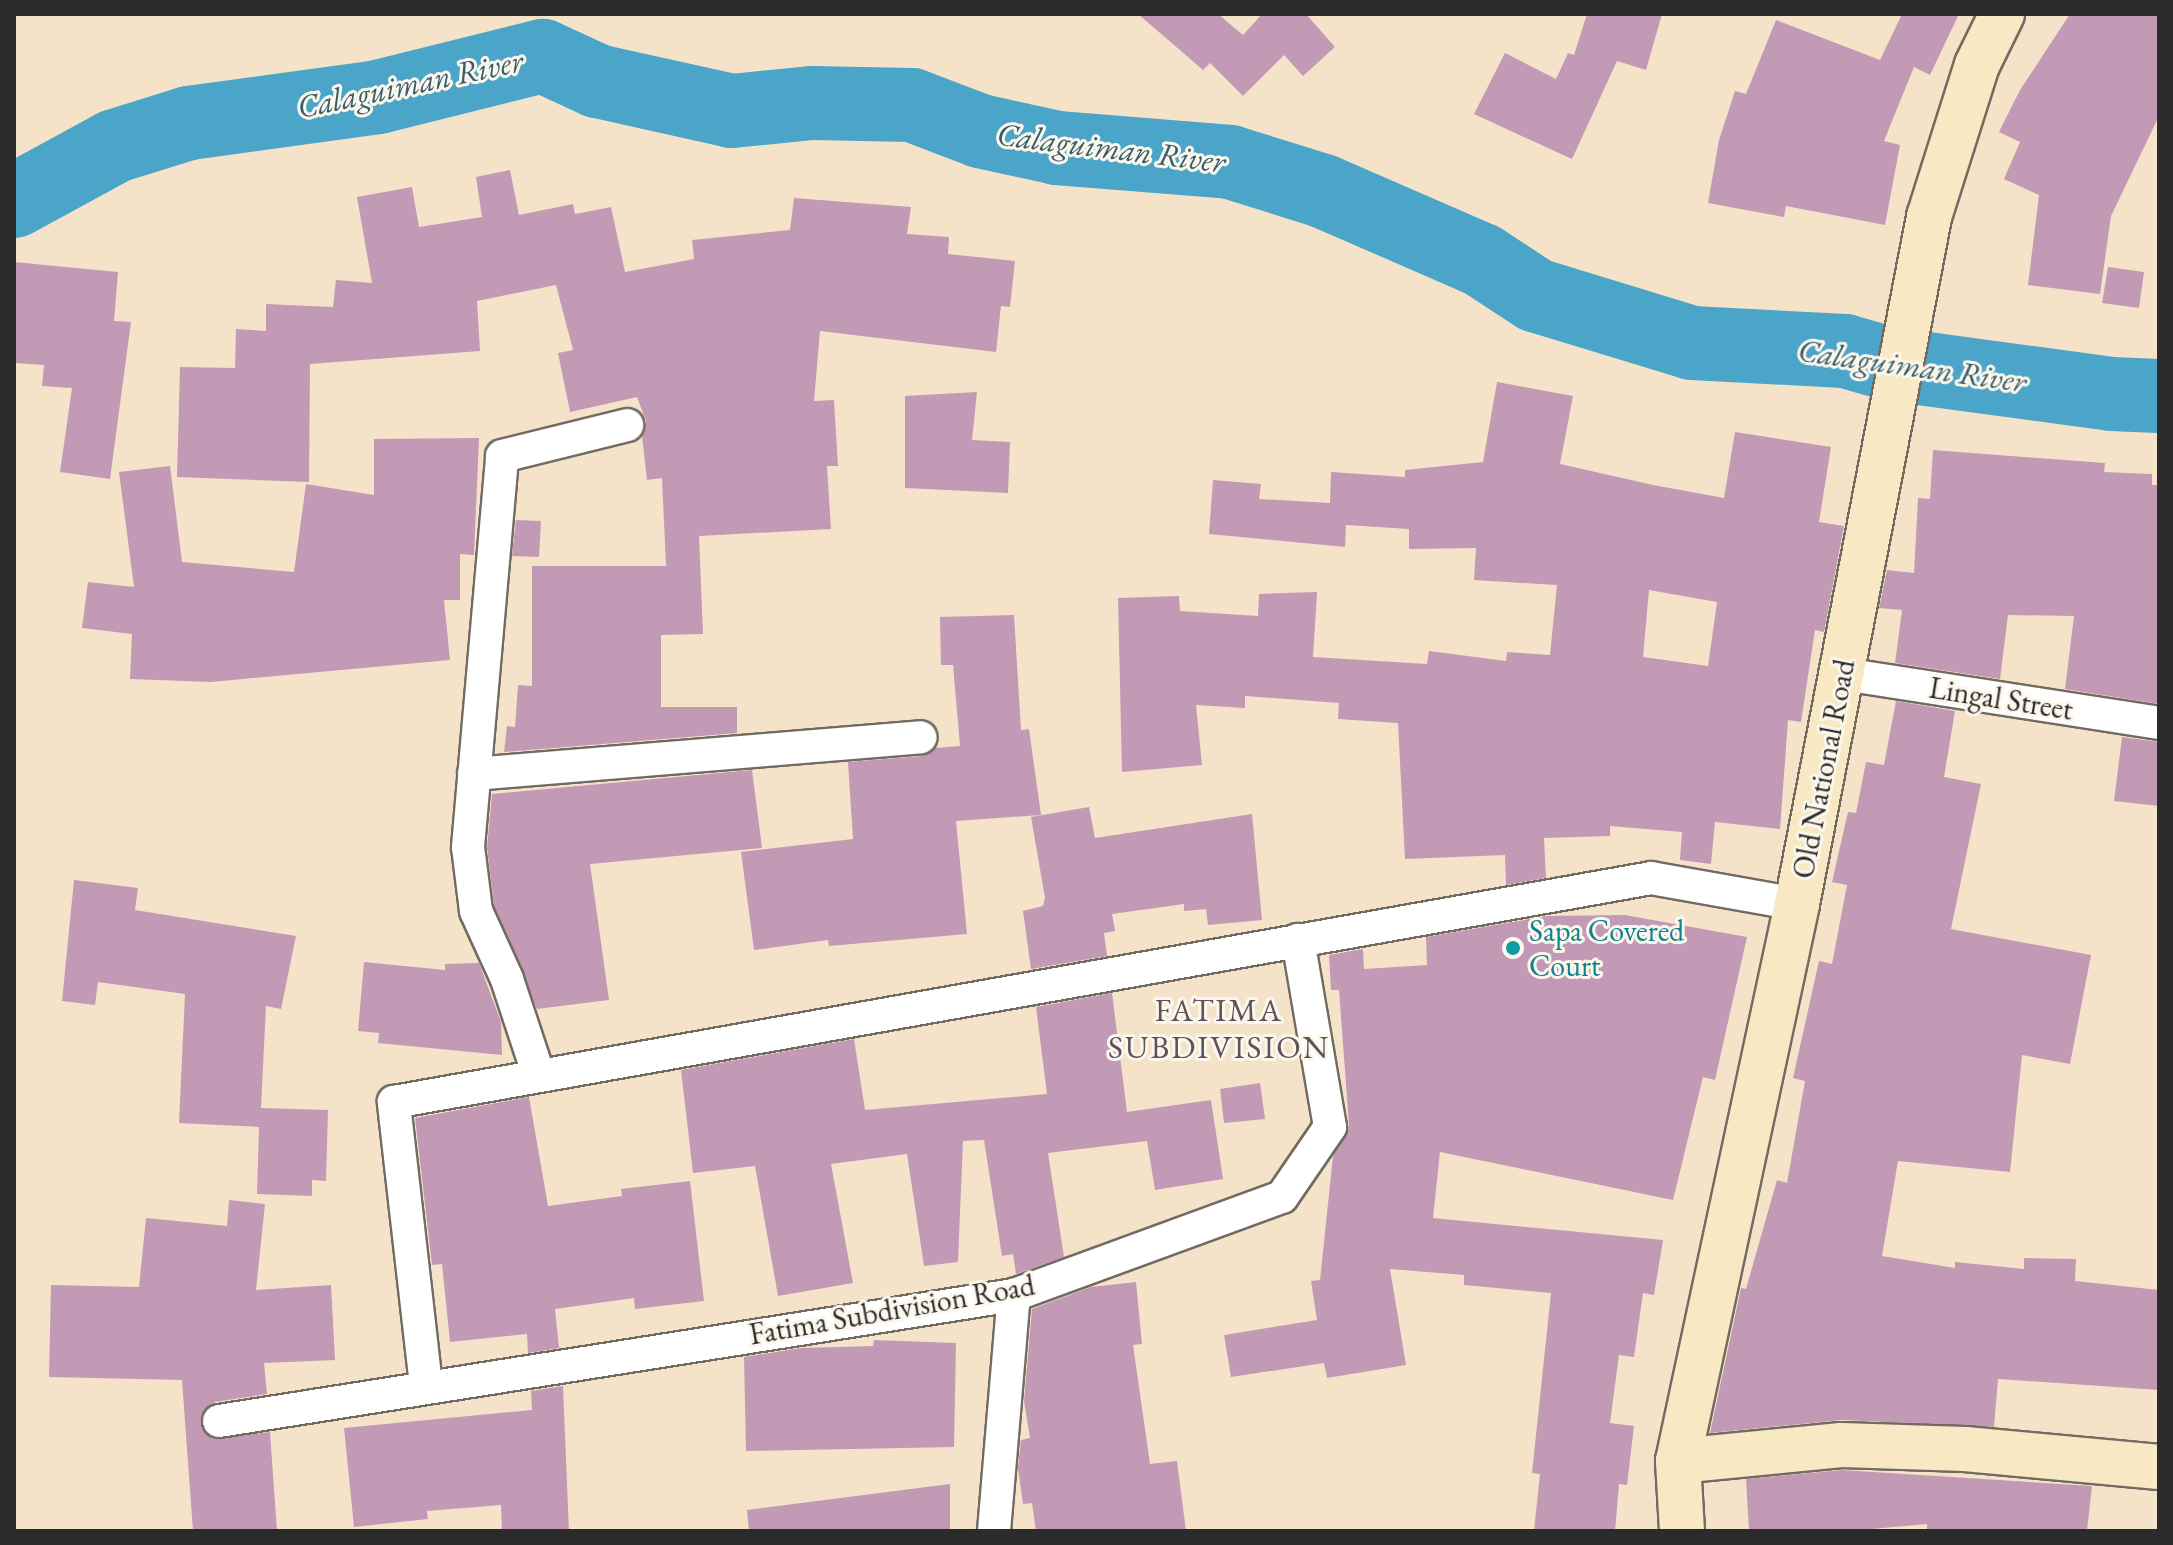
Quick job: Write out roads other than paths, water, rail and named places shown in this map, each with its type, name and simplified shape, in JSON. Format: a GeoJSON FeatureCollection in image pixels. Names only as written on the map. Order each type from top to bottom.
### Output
{"type":"FeatureCollection","features":[{"type":"Feature","properties":{"kind":"main road","name":"Old National Road"},"geometry":{"type":"LineString","coordinates":[[1682,1531],[1678,1461],[1797,904],[1929,217],[1977,65],[2002,14]]}},
{"type":"Feature","properties":{"kind":"main road"},"geometry":{"type":"LineString","coordinates":[[1678,1461],[1841,1445],[1965,1449],[2159,1467]]}},
{"type":"Feature","properties":{"kind":"street"},"geometry":{"type":"LineString","coordinates":[[539,1076],[507,979],[476,911],[468,847],[502,456],[627,425]]}},
{"type":"Feature","properties":{"kind":"street","name":"Lingal Street"},"geometry":{"type":"LineString","coordinates":[[1843,674],[2159,723]]}},
{"type":"Feature","properties":{"kind":"street"},"geometry":{"type":"LineString","coordinates":[[474,774],[920,737]]}},
{"type":"Feature","properties":{"kind":"street"},"geometry":{"type":"LineString","coordinates":[[426,1385],[394,1102],[1651,878],[1797,904]]}},
{"type":"Feature","properties":{"kind":"street","name":"Fatima Subdivision Road"},"geometry":{"type":"LineString","coordinates":[[219,1421],[426,1385],[1014,1295],[1282,1197],[1330,1127],[1298,940]]}},
{"type":"Feature","properties":{"kind":"street"},"geometry":{"type":"LineString","coordinates":[[994,1531],[1014,1295]]}},
{"type":"Feature","properties":{"kind":"waterway","name":"Calaguiman River"},"geometry":{"type":"LineString","coordinates":[[14,201],[115,146],[189,123],[378,97],[543,56],[597,81],[732,111],[812,103],[912,105],[980,131],[1057,148],[1230,162],[1323,191],[1482,260],[1535,295],[1692,343],[1845,351],[1890,364],[2111,394],[2159,396]]}},
{"type":"Feature","properties":{"kind":"place","name":"Sapa Covered Court"},"geometry":{"type":"Point","coordinates":[1513,948]}},
{"type":"Feature","properties":{"kind":"district","name":"FATIMA SUBDIVISION"},"geometry":{"type":"Point","coordinates":[1219,1030]}}]}
